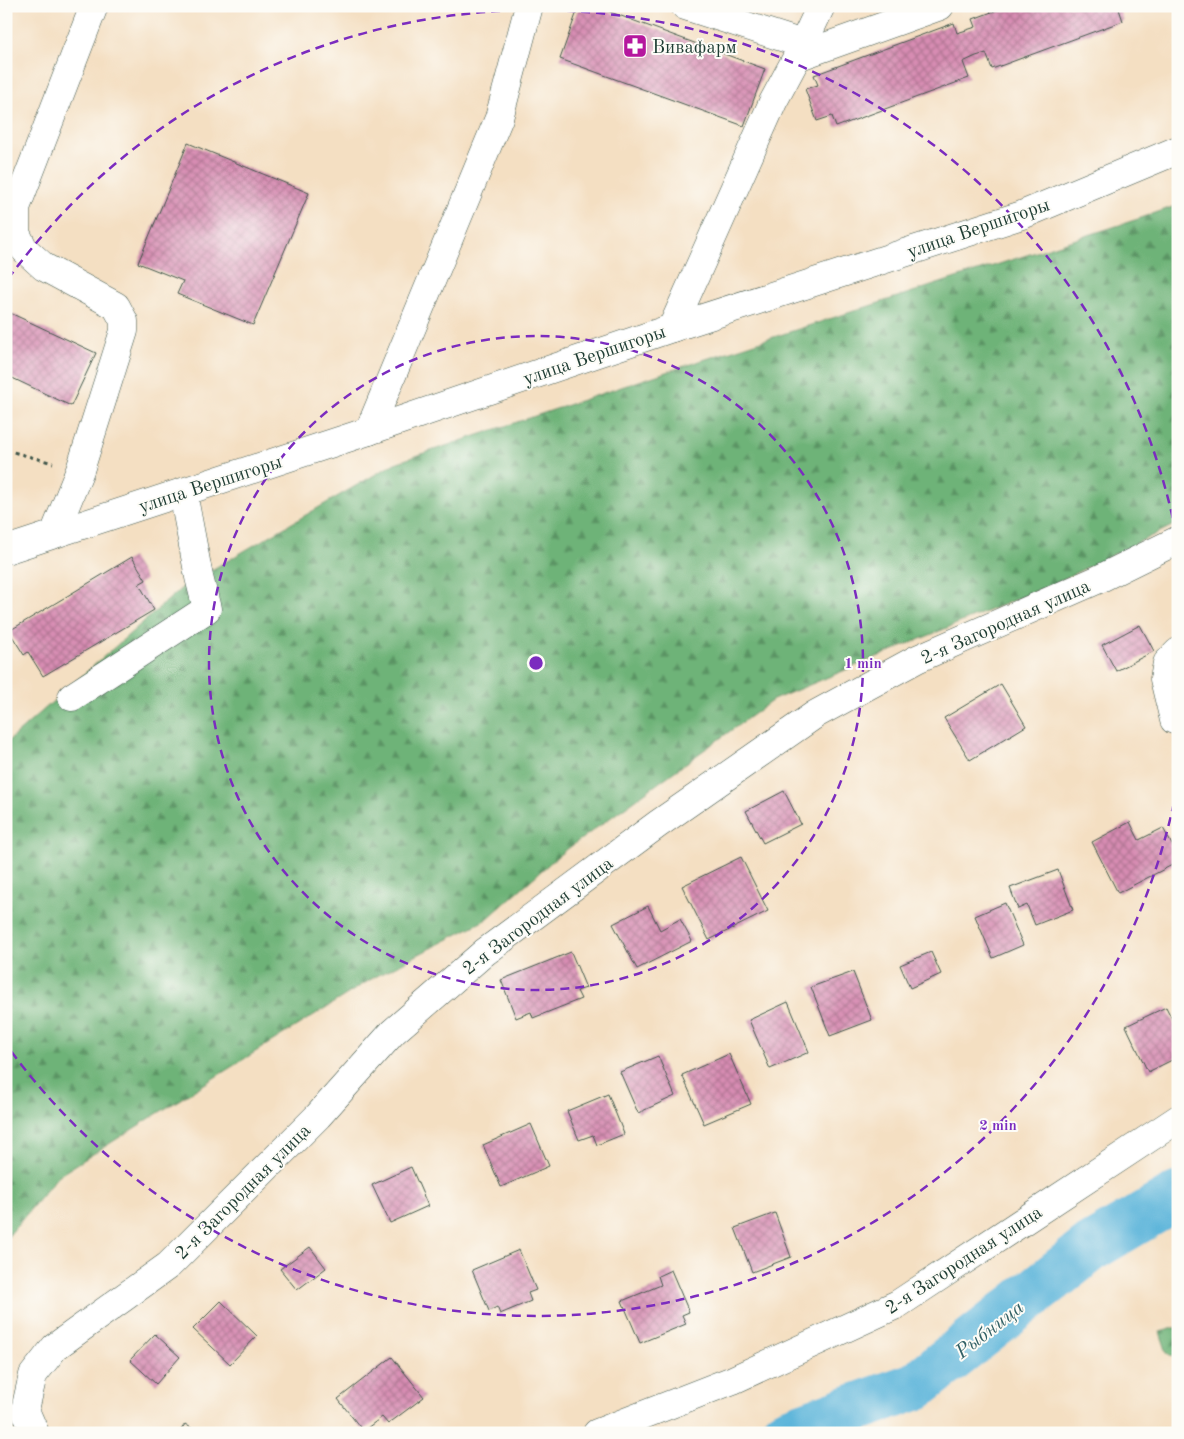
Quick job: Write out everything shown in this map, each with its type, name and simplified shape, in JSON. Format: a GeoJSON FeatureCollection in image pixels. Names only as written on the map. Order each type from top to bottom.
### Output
{"type":"FeatureCollection","features":[{"type":"Feature","properties":{"kind":"street"},"geometry":{"type":"LineString","coordinates":[[54,534],[80,470],[124,331],[124,321],[116,306],[44,267],[24,249],[16,233],[16,208],[94,6]]}},
{"type":"Feature","properties":{"kind":"street"},"geometry":{"type":"LineString","coordinates":[[369,431],[499,118],[529,6]]}},
{"type":"Feature","properties":{"kind":"street"},"geometry":{"type":"LineString","coordinates":[[685,6],[800,51],[940,6]]}},
{"type":"Feature","properties":{"kind":"street"},"geometry":{"type":"LineString","coordinates":[[672,328],[774,102],[821,6]]}},
{"type":"Feature","properties":{"kind":"street","name":"улица Вершигоры"},"geometry":{"type":"LineString","coordinates":[[6,550],[369,431],[672,328],[1022,215],[1178,150]]}},
{"type":"Feature","properties":{"kind":"street"},"geometry":{"type":"LineString","coordinates":[[72,697],[207,609],[183,492]]}},
{"type":"Feature","properties":{"kind":"street","name":"2-я Загородная улица"},"geometry":{"type":"LineString","coordinates":[[36,1433],[25,1410],[33,1376],[55,1347],[169,1265],[318,1116],[393,1032],[485,952],[658,824],[816,714],[917,659],[1097,580],[1178,540]]}},
{"type":"Feature","properties":{"kind":"street"},"geometry":{"type":"LineString","coordinates":[[1174,720],[1164,680],[1167,663],[1178,652]]}},
{"type":"Feature","properties":{"kind":"street","name":"2-я Загородная улица"},"geometry":{"type":"LineString","coordinates":[[597,1433],[733,1380],[898,1304],[1178,1119]]}},
{"type":"Feature","properties":{"kind":"path"},"geometry":{"type":"LineString","coordinates":[[6,450],[80,470]]}},
{"type":"Feature","properties":{"kind":"green space"},"geometry":{"type":"Polygon","coordinates":[[[1178,205],[1178,523],[1053,584],[773,700],[559,855],[487,919],[373,978],[58,1176],[6,1239],[6,743],[184,586],[395,463],[669,371],[1178,205]]]}},
{"type":"Feature","properties":{"kind":"green space"},"geometry":{"type":"Polygon","coordinates":[[[1178,1327],[1178,1360],[1167,1353],[1160,1332],[1178,1327]]]}},
{"type":"Feature","properties":{"kind":"building"},"geometry":{"type":"Polygon","coordinates":[[[579,6],[594,6],[765,69],[744,126],[560,59],[579,6]]]}},
{"type":"Feature","properties":{"kind":"building"},"geometry":{"type":"Polygon","coordinates":[[[1008,6],[1118,6],[1123,21],[992,69],[986,53],[976,56],[963,62],[969,78],[836,127],[832,116],[817,121],[805,89],[818,85],[814,75],[954,23],[957,33],[976,27],[973,19],[1008,6]]]}},
{"type":"Feature","properties":{"kind":"building"},"geometry":{"type":"Polygon","coordinates":[[[188,143],[309,193],[253,325],[177,294],[183,281],[138,263],[188,143]]]}},
{"type":"Feature","properties":{"kind":"building"},"geometry":{"type":"Polygon","coordinates":[[[6,311],[96,353],[71,406],[6,375],[6,311]]]}},
{"type":"Feature","properties":{"kind":"building"},"geometry":{"type":"Polygon","coordinates":[[[132,557],[146,580],[139,584],[154,610],[43,676],[28,652],[24,655],[9,631],[132,557]]]}},
{"type":"Feature","properties":{"kind":"building"},"geometry":{"type":"Polygon","coordinates":[[[1140,625],[1154,651],[1116,671],[1102,645],[1140,625]]]}},
{"type":"Feature","properties":{"kind":"building"},"geometry":{"type":"Polygon","coordinates":[[[1001,684],[1026,726],[970,760],[944,718],[1001,684]]]}},
{"type":"Feature","properties":{"kind":"building"},"geometry":{"type":"Polygon","coordinates":[[[784,791],[801,824],[763,843],[746,811],[784,791]]]}},
{"type":"Feature","properties":{"kind":"building"},"geometry":{"type":"Polygon","coordinates":[[[1130,822],[1139,840],[1163,828],[1178,856],[1178,862],[1118,893],[1092,842],[1130,822]]]}},
{"type":"Feature","properties":{"kind":"building"},"geometry":{"type":"Polygon","coordinates":[[[741,857],[768,911],[709,940],[682,886],[741,857]]]}},
{"type":"Feature","properties":{"kind":"building"},"geometry":{"type":"Polygon","coordinates":[[[1058,870],[1073,910],[1035,925],[1027,905],[1018,909],[1010,888],[1058,870]]]}},
{"type":"Feature","properties":{"kind":"building"},"geometry":{"type":"Polygon","coordinates":[[[1005,903],[1023,945],[993,958],[975,916],[1005,903]]]}},
{"type":"Feature","properties":{"kind":"building"},"geometry":{"type":"Polygon","coordinates":[[[648,906],[660,930],[680,919],[692,941],[637,969],[613,924],[648,906]]]}},
{"type":"Feature","properties":{"kind":"building"},"geometry":{"type":"Polygon","coordinates":[[[571,952],[586,988],[577,991],[581,999],[533,1018],[531,1012],[516,1018],[501,980],[571,952]]]}},
{"type":"Feature","properties":{"kind":"building"},"geometry":{"type":"Polygon","coordinates":[[[931,952],[941,974],[910,988],[900,965],[931,952]]]}},
{"type":"Feature","properties":{"kind":"building"},"geometry":{"type":"Polygon","coordinates":[[[853,972],[872,1020],[830,1036],[811,987],[853,972]]]}},
{"type":"Feature","properties":{"kind":"building"},"geometry":{"type":"Polygon","coordinates":[[[788,1002],[809,1052],[770,1069],[749,1020],[788,1002]]]}},
{"type":"Feature","properties":{"kind":"building"},"geometry":{"type":"Polygon","coordinates":[[[1166,1007],[1178,1031],[1178,1057],[1148,1072],[1126,1026],[1166,1007]]]}},
{"type":"Feature","properties":{"kind":"building"},"geometry":{"type":"Polygon","coordinates":[[[729,1054],[751,1104],[704,1124],[682,1075],[729,1054]]]}},
{"type":"Feature","properties":{"kind":"building"},"geometry":{"type":"Polygon","coordinates":[[[658,1056],[675,1096],[638,1113],[620,1072],[658,1056]]]}},
{"type":"Feature","properties":{"kind":"building"},"geometry":{"type":"Polygon","coordinates":[[[608,1094],[624,1134],[597,1145],[593,1135],[579,1140],[567,1111],[608,1094]]]}},
{"type":"Feature","properties":{"kind":"building"},"geometry":{"type":"Polygon","coordinates":[[[531,1124],[549,1166],[501,1187],[483,1145],[531,1124]]]}},
{"type":"Feature","properties":{"kind":"building"},"geometry":{"type":"Polygon","coordinates":[[[411,1167],[428,1206],[390,1223],[372,1185],[411,1167]]]}},
{"type":"Feature","properties":{"kind":"building"},"geometry":{"type":"Polygon","coordinates":[[[775,1213],[791,1257],[752,1272],[735,1228],[775,1213]]]}},
{"type":"Feature","properties":{"kind":"building"},"geometry":{"type":"Polygon","coordinates":[[[310,1247],[326,1268],[297,1290],[280,1269],[310,1247]]]}},
{"type":"Feature","properties":{"kind":"building"},"geometry":{"type":"Polygon","coordinates":[[[519,1250],[536,1290],[528,1293],[531,1301],[500,1314],[497,1307],[489,1311],[472,1270],[519,1250]]]}},
{"type":"Feature","properties":{"kind":"building"},"geometry":{"type":"Polygon","coordinates":[[[671,1270],[689,1312],[682,1315],[686,1324],[640,1343],[622,1301],[661,1285],[658,1276],[671,1270]]]}},
{"type":"Feature","properties":{"kind":"building"},"geometry":{"type":"Polygon","coordinates":[[[221,1301],[257,1336],[230,1364],[193,1329],[221,1301]]]}},
{"type":"Feature","properties":{"kind":"building"},"geometry":{"type":"Polygon","coordinates":[[[155,1334],[180,1357],[156,1384],[130,1360],[155,1334]]]}},
{"type":"Feature","properties":{"kind":"building"},"geometry":{"type":"Polygon","coordinates":[[[392,1357],[424,1397],[388,1424],[382,1417],[363,1431],[338,1399],[392,1357]]]}},
{"type":"Feature","properties":{"kind":"building"},"geometry":{"type":"Polygon","coordinates":[[[185,1424],[199,1433],[179,1433],[185,1424]]]}},
{"type":"Feature","properties":{"kind":"waterway","name":"Рыбница"},"geometry":{"type":"LineString","coordinates":[[785,1433],[916,1386],[1093,1246],[1178,1196]]}},
{"type":"Feature","properties":{"kind":"place","name":"Вивафарм"},"geometry":{"type":"Point","coordinates":[635,46]}}]}
